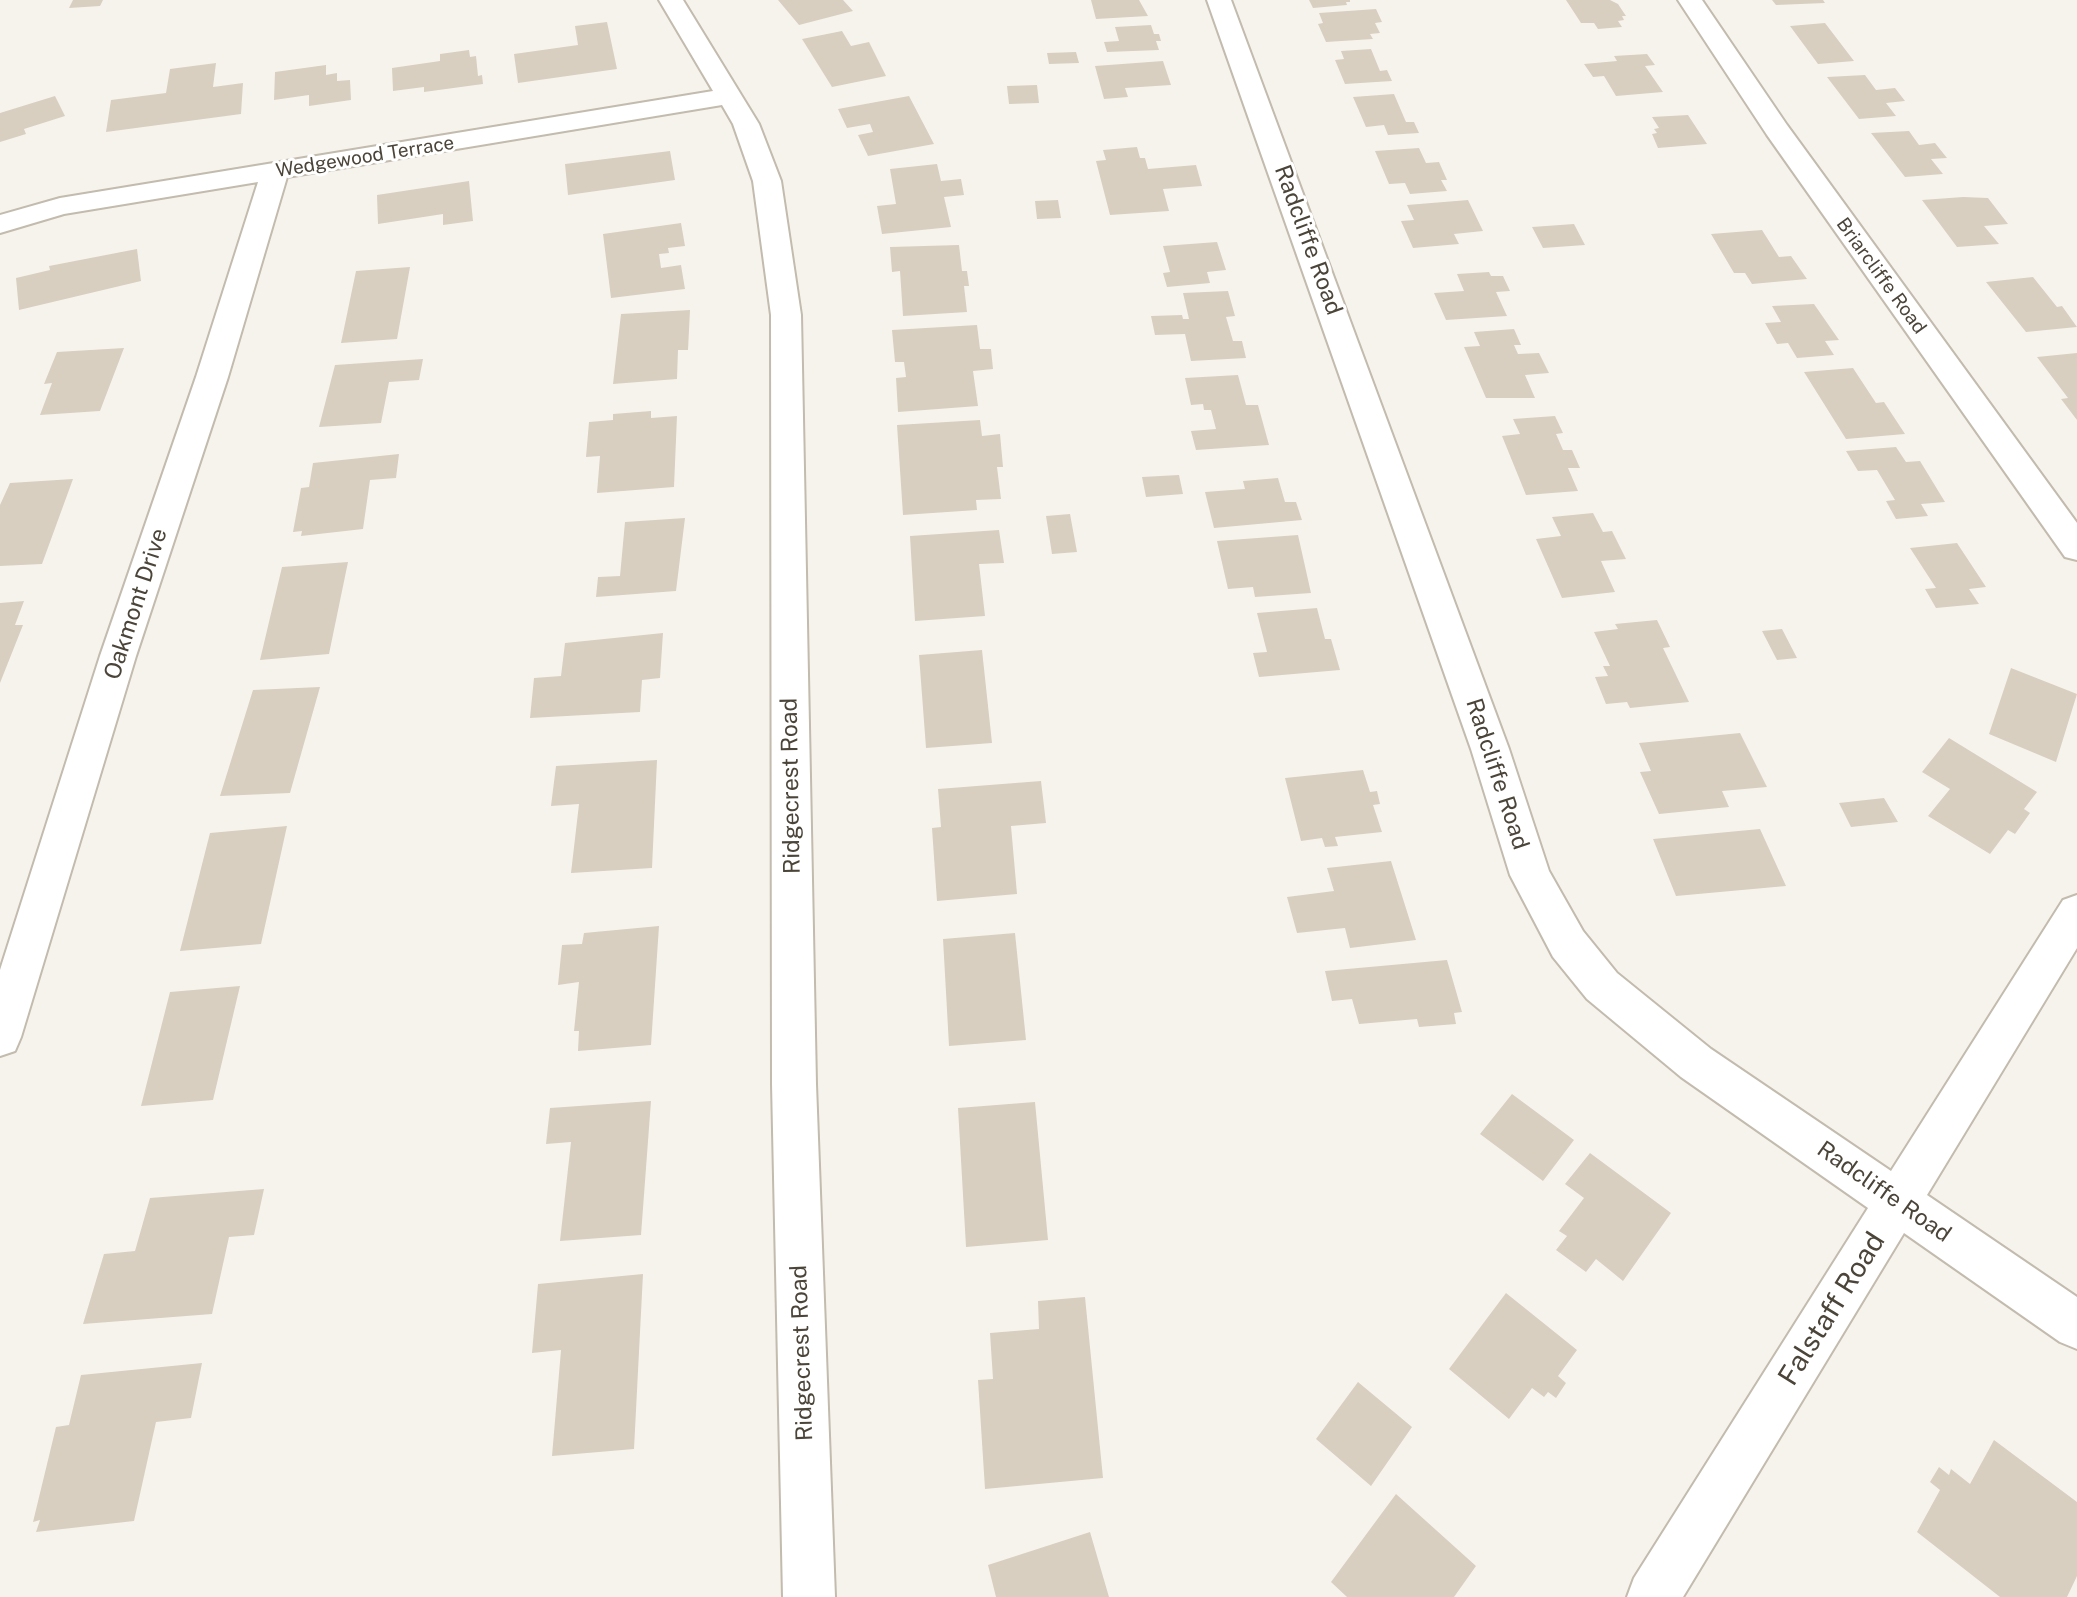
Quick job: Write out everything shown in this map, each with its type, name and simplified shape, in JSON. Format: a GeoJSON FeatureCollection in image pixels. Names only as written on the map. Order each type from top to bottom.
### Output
{"type":"FeatureCollection","features":[{"type":"Feature","properties":{"kind":"street","name":"Ridgecrest Road"},"geometry":{"type":"LineString","coordinates":[[671,0],[747,124],[767,181],[786,315],[794,1084],[809,1597]]}},
{"type":"Feature","properties":{"kind":"street","name":"Radcliffe Road"},"geometry":{"type":"LineString","coordinates":[[1219,0],[1490,749],[1530,875],[1568,944],[1602,986],[1696,1063],[2077,1325]]}},
{"type":"Feature","properties":{"kind":"street","name":"Briarcliffe Road"},"geometry":{"type":"LineString","coordinates":[[1690,0],[1776,129],[2077,548]]}},
{"type":"Feature","properties":{"kind":"street","name":"Wedgewood Terrace"},"geometry":{"type":"LineString","coordinates":[[0,224],[60,206],[731,96]]}},
{"type":"Feature","properties":{"kind":"street","name":"Oakmont Drive"},"geometry":{"type":"LineString","coordinates":[[0,1037],[114,669],[212,377],[275,171]]}},
{"type":"Feature","properties":{"kind":"street","name":"Falstaff Road"},"geometry":{"type":"LineString","coordinates":[[1653,1597],[2077,912]]}},
{"type":"Feature","properties":{"kind":"building"},"geometry":{"type":"Polygon","coordinates":[[[73,0],[103,0],[100,6],[69,8],[73,0]]]}},
{"type":"Feature","properties":{"kind":"building"},"geometry":{"type":"Polygon","coordinates":[[[778,0],[843,0],[853,11],[799,25],[778,0]]]}},
{"type":"Feature","properties":{"kind":"building"},"geometry":{"type":"Polygon","coordinates":[[[1091,0],[1139,0],[1148,16],[1096,19],[1091,0]]]}},
{"type":"Feature","properties":{"kind":"building"},"geometry":{"type":"Polygon","coordinates":[[[1309,0],[1350,2],[1346,2],[1347,5],[1313,8],[1309,0]]]}},
{"type":"Feature","properties":{"kind":"building"},"geometry":{"type":"Polygon","coordinates":[[[1566,0],[1610,0],[1618,4],[1626,16],[1622,16],[1624,20],[1618,21],[1622,27],[1598,29],[1594,23],[1581,23],[1566,0]]]}},
{"type":"Feature","properties":{"kind":"building"},"geometry":{"type":"Polygon","coordinates":[[[1772,0],[1823,0],[1825,3],[1776,5],[1772,0]]]}},
{"type":"Feature","properties":{"kind":"building"},"geometry":{"type":"Polygon","coordinates":[[[1376,9],[1382,22],[1375,23],[1380,33],[1370,34],[1373,39],[1326,42],[1318,24],[1323,23],[1319,13],[1376,9]]]}},
{"type":"Feature","properties":{"kind":"building"},"geometry":{"type":"Polygon","coordinates":[[[607,22],[617,69],[518,83],[514,54],[578,45],[575,26],[607,22]]]}},
{"type":"Feature","properties":{"kind":"building"},"geometry":{"type":"Polygon","coordinates":[[[1825,23],[1854,61],[1818,64],[1790,26],[1825,23]]]}},
{"type":"Feature","properties":{"kind":"building"},"geometry":{"type":"Polygon","coordinates":[[[1151,25],[1154,34],[1159,34],[1161,41],[1156,41],[1159,50],[1107,52],[1104,42],[1119,41],[1115,27],[1151,25]]]}},
{"type":"Feature","properties":{"kind":"building"},"geometry":{"type":"Polygon","coordinates":[[[842,31],[851,46],[869,42],[886,76],[832,87],[802,39],[842,31]]]}},
{"type":"Feature","properties":{"kind":"building"},"geometry":{"type":"Polygon","coordinates":[[[1371,49],[1380,71],[1387,70],[1392,81],[1345,84],[1335,60],[1344,59],[1341,51],[1371,49]]]}},
{"type":"Feature","properties":{"kind":"building"},"geometry":{"type":"Polygon","coordinates":[[[469,50],[470,57],[476,56],[478,76],[482,75],[483,84],[424,92],[424,87],[393,91],[392,68],[440,61],[440,54],[469,50]]]}},
{"type":"Feature","properties":{"kind":"building"},"geometry":{"type":"Polygon","coordinates":[[[1076,52],[1079,63],[1049,64],[1047,53],[1076,52]]]}},
{"type":"Feature","properties":{"kind":"building"},"geometry":{"type":"Polygon","coordinates":[[[1647,54],[1655,65],[1645,66],[1663,92],[1616,96],[1604,76],[1593,77],[1584,64],[1617,61],[1614,56],[1647,54]]]}},
{"type":"Feature","properties":{"kind":"building"},"geometry":{"type":"Polygon","coordinates":[[[1163,61],[1171,85],[1125,88],[1128,97],[1104,99],[1095,66],[1163,61]]]}},
{"type":"Feature","properties":{"kind":"building"},"geometry":{"type":"Polygon","coordinates":[[[216,63],[213,87],[243,83],[241,114],[106,132],[111,100],[166,93],[170,69],[216,63]]]}},
{"type":"Feature","properties":{"kind":"building"},"geometry":{"type":"Polygon","coordinates":[[[326,65],[326,75],[337,73],[337,81],[350,80],[351,100],[309,106],[309,95],[274,100],[275,72],[326,65]]]}},
{"type":"Feature","properties":{"kind":"building"},"geometry":{"type":"Polygon","coordinates":[[[1865,75],[1876,90],[1895,88],[1905,101],[1886,103],[1896,116],[1859,119],[1827,77],[1865,75]]]}},
{"type":"Feature","properties":{"kind":"building"},"geometry":{"type":"Polygon","coordinates":[[[1037,85],[1039,103],[1009,104],[1007,86],[1037,85]]]}},
{"type":"Feature","properties":{"kind":"building"},"geometry":{"type":"Polygon","coordinates":[[[1394,94],[1406,122],[1414,122],[1419,133],[1388,135],[1384,125],[1366,127],[1353,97],[1394,94]]]}},
{"type":"Feature","properties":{"kind":"building"},"geometry":{"type":"Polygon","coordinates":[[[55,96],[65,116],[24,129],[26,134],[0,142],[0,113],[55,96]]]}},
{"type":"Feature","properties":{"kind":"building"},"geometry":{"type":"Polygon","coordinates":[[[909,96],[934,144],[868,156],[858,135],[873,132],[870,124],[847,128],[838,109],[909,96]]]}},
{"type":"Feature","properties":{"kind":"building"},"geometry":{"type":"Polygon","coordinates":[[[1688,115],[1707,144],[1658,148],[1652,134],[1657,133],[1654,129],[1659,128],[1652,117],[1688,115]]]}},
{"type":"Feature","properties":{"kind":"building"},"geometry":{"type":"Polygon","coordinates":[[[1909,131],[1919,145],[1935,143],[1947,158],[1931,159],[1943,174],[1905,177],[1871,133],[1909,131]]]}},
{"type":"Feature","properties":{"kind":"building"},"geometry":{"type":"Polygon","coordinates":[[[1137,147],[1140,158],[1145,158],[1148,169],[1196,165],[1202,186],[1163,189],[1169,211],[1110,215],[1096,161],[1106,160],[1103,150],[1137,147]]]}},
{"type":"Feature","properties":{"kind":"building"},"geometry":{"type":"Polygon","coordinates":[[[1419,148],[1426,163],[1439,162],[1447,180],[1441,180],[1447,191],[1410,194],[1405,183],[1389,184],[1375,151],[1419,148]]]}},
{"type":"Feature","properties":{"kind":"building"},"geometry":{"type":"Polygon","coordinates":[[[670,151],[675,180],[568,195],[565,164],[670,151]]]}},
{"type":"Feature","properties":{"kind":"building"},"geometry":{"type":"Polygon","coordinates":[[[937,164],[941,181],[961,179],[964,195],[944,197],[951,227],[882,234],[877,206],[896,204],[890,169],[937,164]]]}},
{"type":"Feature","properties":{"kind":"building"},"geometry":{"type":"Polygon","coordinates":[[[469,181],[473,221],[443,225],[443,214],[378,224],[377,195],[469,181]]]}},
{"type":"Feature","properties":{"kind":"building"},"geometry":{"type":"Polygon","coordinates":[[[1988,198],[2008,224],[1984,226],[1999,244],[1957,247],[1922,200],[1988,198]]]}},
{"type":"Feature","properties":{"kind":"building"},"geometry":{"type":"Polygon","coordinates":[[[1058,200],[1061,218],[1037,219],[1035,201],[1058,200]]]}},
{"type":"Feature","properties":{"kind":"building"},"geometry":{"type":"Polygon","coordinates":[[[1468,200],[1483,231],[1454,234],[1459,244],[1413,248],[1401,221],[1414,220],[1407,205],[1468,200]]]}},
{"type":"Feature","properties":{"kind":"building"},"geometry":{"type":"Polygon","coordinates":[[[681,223],[685,246],[668,248],[669,253],[659,254],[661,268],[681,265],[685,289],[611,298],[603,234],[681,223]]]}},
{"type":"Feature","properties":{"kind":"building"},"geometry":{"type":"Polygon","coordinates":[[[1574,224],[1585,245],[1543,248],[1532,227],[1574,224]]]}},
{"type":"Feature","properties":{"kind":"building"},"geometry":{"type":"Polygon","coordinates":[[[1762,230],[1779,257],[1791,256],[1807,279],[1752,284],[1745,273],[1734,273],[1711,234],[1762,230]]]}},
{"type":"Feature","properties":{"kind":"building"},"geometry":{"type":"Polygon","coordinates":[[[1217,242],[1226,270],[1207,272],[1210,283],[1167,287],[1163,273],[1170,272],[1163,246],[1217,242]]]}},
{"type":"Feature","properties":{"kind":"building"},"geometry":{"type":"Polygon","coordinates":[[[959,245],[962,271],[967,271],[969,286],[964,286],[967,312],[903,316],[900,271],[892,272],[890,247],[959,245]]]}},
{"type":"Feature","properties":{"kind":"building"},"geometry":{"type":"Polygon","coordinates":[[[137,249],[141,281],[19,310],[16,278],[50,270],[49,266],[137,249]]]}},
{"type":"Feature","properties":{"kind":"building"},"geometry":{"type":"Polygon","coordinates":[[[410,267],[397,339],[341,343],[356,271],[410,267]]]}},
{"type":"Feature","properties":{"kind":"building"},"geometry":{"type":"Polygon","coordinates":[[[1489,272],[1491,276],[1503,276],[1510,291],[1496,292],[1507,316],[1446,320],[1434,293],[1464,291],[1457,274],[1489,272]]]}},
{"type":"Feature","properties":{"kind":"building"},"geometry":{"type":"Polygon","coordinates":[[[2033,277],[2057,307],[2062,306],[2077,327],[2026,332],[1986,282],[2033,277]]]}},
{"type":"Feature","properties":{"kind":"building"},"geometry":{"type":"Polygon","coordinates":[[[1228,291],[1235,316],[1226,317],[1233,341],[1242,341],[1246,358],[1191,361],[1185,334],[1155,335],[1151,316],[1182,315],[1183,319],[1189,319],[1183,293],[1228,291]]]}},
{"type":"Feature","properties":{"kind":"building"},"geometry":{"type":"Polygon","coordinates":[[[1814,304],[1839,340],[1825,341],[1834,355],[1797,358],[1788,343],[1777,344],[1765,323],[1781,322],[1772,306],[1814,304]]]}},
{"type":"Feature","properties":{"kind":"building"},"geometry":{"type":"Polygon","coordinates":[[[690,310],[688,350],[678,350],[677,379],[613,384],[621,314],[690,310]]]}},
{"type":"Feature","properties":{"kind":"building"},"geometry":{"type":"Polygon","coordinates":[[[977,325],[980,349],[991,349],[993,369],[973,371],[978,406],[898,412],[896,378],[906,377],[904,362],[895,362],[892,330],[977,325]]]}},
{"type":"Feature","properties":{"kind":"building"},"geometry":{"type":"Polygon","coordinates":[[[1514,329],[1521,345],[1514,345],[1518,354],[1539,353],[1549,373],[1525,375],[1535,398],[1486,398],[1464,347],[1480,346],[1474,332],[1514,329]]]}},
{"type":"Feature","properties":{"kind":"building"},"geometry":{"type":"Polygon","coordinates":[[[124,348],[100,411],[40,415],[52,383],[44,384],[57,352],[124,348]]]}},
{"type":"Feature","properties":{"kind":"building"},"geometry":{"type":"Polygon","coordinates":[[[2077,353],[2077,420],[2061,399],[2068,398],[2037,357],[2077,353]]]}},
{"type":"Feature","properties":{"kind":"building"},"geometry":{"type":"Polygon","coordinates":[[[423,359],[419,380],[389,382],[381,423],[319,427],[335,365],[423,359]]]}},
{"type":"Feature","properties":{"kind":"building"},"geometry":{"type":"Polygon","coordinates":[[[1853,368],[1876,403],[1884,402],[1905,434],[1846,439],[1804,372],[1853,368]]]}},
{"type":"Feature","properties":{"kind":"building"},"geometry":{"type":"Polygon","coordinates":[[[1238,375],[1246,405],[1258,405],[1269,445],[1196,450],[1191,431],[1216,429],[1211,410],[1204,410],[1203,404],[1191,405],[1185,378],[1238,375]]]}},
{"type":"Feature","properties":{"kind":"building"},"geometry":{"type":"Polygon","coordinates":[[[651,411],[651,418],[677,416],[674,487],[597,493],[600,456],[586,457],[589,422],[613,420],[613,414],[651,411]]]}},
{"type":"Feature","properties":{"kind":"building"},"geometry":{"type":"Polygon","coordinates":[[[1555,416],[1563,433],[1556,434],[1563,450],[1572,450],[1580,468],[1568,468],[1578,491],[1526,495],[1502,436],[1520,434],[1513,419],[1555,416]]]}},
{"type":"Feature","properties":{"kind":"building"},"geometry":{"type":"Polygon","coordinates":[[[980,420],[982,436],[1000,434],[1003,467],[997,467],[1001,499],[976,500],[977,510],[903,515],[897,425],[980,420]]]}},
{"type":"Feature","properties":{"kind":"building"},"geometry":{"type":"Polygon","coordinates":[[[1896,447],[1906,462],[1920,461],[1945,502],[1921,504],[1928,516],[1896,519],[1886,501],[1895,500],[1877,470],[1858,471],[1846,451],[1896,447]]]}},
{"type":"Feature","properties":{"kind":"building"},"geometry":{"type":"Polygon","coordinates":[[[399,454],[396,478],[370,480],[363,529],[301,536],[302,531],[293,532],[301,488],[309,487],[313,463],[399,454]]]}},
{"type":"Feature","properties":{"kind":"building"},"geometry":{"type":"Polygon","coordinates":[[[1179,475],[1183,494],[1146,497],[1142,477],[1179,475]]]}},
{"type":"Feature","properties":{"kind":"building"},"geometry":{"type":"Polygon","coordinates":[[[1278,478],[1285,502],[1296,502],[1302,520],[1214,528],[1205,492],[1245,489],[1243,481],[1278,478]]]}},
{"type":"Feature","properties":{"kind":"building"},"geometry":{"type":"Polygon","coordinates":[[[73,479],[42,564],[0,566],[0,505],[10,483],[73,479]]]}},
{"type":"Feature","properties":{"kind":"building"},"geometry":{"type":"Polygon","coordinates":[[[1593,513],[1603,532],[1612,531],[1626,559],[1601,561],[1615,592],[1562,598],[1536,539],[1561,536],[1552,517],[1593,513]]]}},
{"type":"Feature","properties":{"kind":"building"},"geometry":{"type":"Polygon","coordinates":[[[1070,514],[1077,552],[1052,554],[1046,516],[1070,514]]]}},
{"type":"Feature","properties":{"kind":"building"},"geometry":{"type":"Polygon","coordinates":[[[685,518],[676,591],[596,597],[598,577],[620,576],[625,522],[685,518]]]}},
{"type":"Feature","properties":{"kind":"building"},"geometry":{"type":"Polygon","coordinates":[[[999,530],[1004,563],[979,564],[985,616],[915,621],[910,536],[999,530]]]}},
{"type":"Feature","properties":{"kind":"building"},"geometry":{"type":"Polygon","coordinates":[[[1298,535],[1311,593],[1255,597],[1253,587],[1228,589],[1217,541],[1298,535]]]}},
{"type":"Feature","properties":{"kind":"building"},"geometry":{"type":"Polygon","coordinates":[[[1957,543],[1986,587],[1969,589],[1979,604],[1936,608],[1925,589],[1936,588],[1910,548],[1957,543]]]}},
{"type":"Feature","properties":{"kind":"building"},"geometry":{"type":"Polygon","coordinates":[[[348,562],[329,654],[260,660],[282,567],[348,562]]]}},
{"type":"Feature","properties":{"kind":"building"},"geometry":{"type":"Polygon","coordinates":[[[24,601],[15,625],[23,625],[0,683],[0,603],[24,601]]]}},
{"type":"Feature","properties":{"kind":"building"},"geometry":{"type":"Polygon","coordinates":[[[1317,608],[1325,639],[1331,639],[1340,670],[1259,677],[1253,653],[1267,652],[1257,613],[1317,608]]]}},
{"type":"Feature","properties":{"kind":"building"},"geometry":{"type":"Polygon","coordinates":[[[1657,620],[1670,647],[1663,648],[1689,702],[1630,708],[1627,702],[1606,704],[1595,677],[1608,676],[1603,666],[1610,666],[1594,632],[1618,629],[1615,624],[1657,620]]]}},
{"type":"Feature","properties":{"kind":"building"},"geometry":{"type":"Polygon","coordinates":[[[1782,629],[1797,658],[1777,660],[1762,631],[1782,629]]]}},
{"type":"Feature","properties":{"kind":"building"},"geometry":{"type":"Polygon","coordinates":[[[663,633],[660,678],[642,680],[640,712],[530,718],[534,678],[561,676],[565,643],[663,633]]]}},
{"type":"Feature","properties":{"kind":"building"},"geometry":{"type":"Polygon","coordinates":[[[982,650],[992,743],[926,748],[919,655],[982,650]]]}},
{"type":"Feature","properties":{"kind":"building"},"geometry":{"type":"Polygon","coordinates":[[[2011,668],[2077,694],[2056,762],[1989,734],[2011,668]]]}},
{"type":"Feature","properties":{"kind":"building"},"geometry":{"type":"Polygon","coordinates":[[[320,687],[290,793],[220,796],[253,690],[320,687]]]}},
{"type":"Feature","properties":{"kind":"building"},"geometry":{"type":"Polygon","coordinates":[[[1740,733],[1767,787],[1722,791],[1729,807],[1659,814],[1640,772],[1651,771],[1639,743],[1740,733]]]}},
{"type":"Feature","properties":{"kind":"building"},"geometry":{"type":"Polygon","coordinates":[[[1949,738],[2037,792],[2024,809],[2030,813],[2015,834],[2008,830],[1990,854],[1928,816],[1950,789],[1922,772],[1949,738]]]}},
{"type":"Feature","properties":{"kind":"building"},"geometry":{"type":"Polygon","coordinates":[[[657,760],[652,868],[571,873],[579,804],[551,806],[556,766],[657,760]]]}},
{"type":"Feature","properties":{"kind":"building"},"geometry":{"type":"Polygon","coordinates":[[[1363,770],[1370,792],[1377,791],[1380,804],[1373,805],[1382,832],[1335,837],[1338,846],[1325,847],[1322,838],[1301,841],[1285,778],[1363,770]]]}},
{"type":"Feature","properties":{"kind":"building"},"geometry":{"type":"Polygon","coordinates":[[[1041,781],[1046,823],[1011,826],[1017,894],[937,901],[932,828],[941,827],[938,789],[1041,781]]]}},
{"type":"Feature","properties":{"kind":"building"},"geometry":{"type":"Polygon","coordinates":[[[1884,798],[1898,822],[1851,827],[1839,803],[1884,798]]]}},
{"type":"Feature","properties":{"kind":"building"},"geometry":{"type":"Polygon","coordinates":[[[287,826],[261,944],[180,951],[210,833],[287,826]]]}},
{"type":"Feature","properties":{"kind":"building"},"geometry":{"type":"Polygon","coordinates":[[[1760,829],[1786,886],[1676,896],[1653,839],[1760,829]]]}},
{"type":"Feature","properties":{"kind":"building"},"geometry":{"type":"Polygon","coordinates":[[[1391,861],[1416,940],[1350,948],[1345,928],[1297,933],[1287,897],[1334,891],[1327,868],[1391,861]]]}},
{"type":"Feature","properties":{"kind":"building"},"geometry":{"type":"Polygon","coordinates":[[[659,926],[651,1045],[578,1051],[579,1031],[574,1031],[579,982],[558,985],[562,945],[582,944],[584,933],[659,926]]]}},
{"type":"Feature","properties":{"kind":"building"},"geometry":{"type":"Polygon","coordinates":[[[1015,933],[1026,1040],[949,1046],[943,939],[1015,933]]]}},
{"type":"Feature","properties":{"kind":"building"},"geometry":{"type":"Polygon","coordinates":[[[1447,960],[1462,1012],[1454,1013],[1456,1024],[1419,1027],[1417,1019],[1359,1024],[1352,999],[1332,1001],[1325,971],[1447,960]]]}},
{"type":"Feature","properties":{"kind":"building"},"geometry":{"type":"Polygon","coordinates":[[[240,986],[213,1100],[141,1106],[170,992],[240,986]]]}},
{"type":"Feature","properties":{"kind":"building"},"geometry":{"type":"Polygon","coordinates":[[[1512,1094],[1574,1140],[1543,1181],[1480,1134],[1512,1094]]]}},
{"type":"Feature","properties":{"kind":"building"},"geometry":{"type":"Polygon","coordinates":[[[651,1101],[641,1235],[560,1241],[571,1142],[546,1144],[550,1108],[651,1101]]]}},
{"type":"Feature","properties":{"kind":"building"},"geometry":{"type":"Polygon","coordinates":[[[1035,1102],[1048,1240],[966,1247],[958,1108],[1035,1102]]]}},
{"type":"Feature","properties":{"kind":"building"},"geometry":{"type":"Polygon","coordinates":[[[1590,1153],[1671,1213],[1623,1281],[1596,1259],[1586,1272],[1556,1250],[1567,1236],[1559,1231],[1584,1198],[1565,1184],[1590,1153]]]}},
{"type":"Feature","properties":{"kind":"building"},"geometry":{"type":"Polygon","coordinates":[[[264,1189],[254,1235],[229,1237],[212,1314],[83,1324],[104,1254],[135,1251],[150,1198],[264,1189]]]}},
{"type":"Feature","properties":{"kind":"building"},"geometry":{"type":"Polygon","coordinates":[[[643,1274],[634,1449],[552,1456],[561,1350],[532,1353],[538,1284],[643,1274]]]}},
{"type":"Feature","properties":{"kind":"building"},"geometry":{"type":"Polygon","coordinates":[[[1506,1293],[1577,1350],[1558,1376],[1566,1383],[1556,1398],[1548,1392],[1544,1397],[1532,1388],[1509,1419],[1449,1369],[1506,1293]]]}},
{"type":"Feature","properties":{"kind":"building"},"geometry":{"type":"Polygon","coordinates":[[[1085,1297],[1103,1478],[985,1489],[978,1380],[993,1379],[990,1333],[1039,1329],[1038,1301],[1085,1297]]]}},
{"type":"Feature","properties":{"kind":"building"},"geometry":{"type":"Polygon","coordinates":[[[202,1363],[191,1418],[156,1422],[134,1521],[36,1532],[40,1520],[33,1522],[56,1427],[69,1425],[81,1375],[202,1363]]]}},
{"type":"Feature","properties":{"kind":"building"},"geometry":{"type":"Polygon","coordinates":[[[1358,1382],[1412,1427],[1371,1486],[1316,1439],[1358,1382]]]}},
{"type":"Feature","properties":{"kind":"building"},"geometry":{"type":"Polygon","coordinates":[[[1994,1440],[2077,1502],[2077,1576],[2067,1597],[2000,1597],[1917,1532],[1940,1490],[1930,1482],[1939,1467],[1949,1475],[1951,1469],[1970,1484],[1994,1440]]]}},
{"type":"Feature","properties":{"kind":"building"},"geometry":{"type":"Polygon","coordinates":[[[1396,1494],[1476,1566],[1454,1597],[1347,1597],[1331,1582],[1396,1494]]]}},
{"type":"Feature","properties":{"kind":"building"},"geometry":{"type":"Polygon","coordinates":[[[1090,1532],[1109,1597],[996,1597],[988,1565],[1090,1532]]]}}]}
